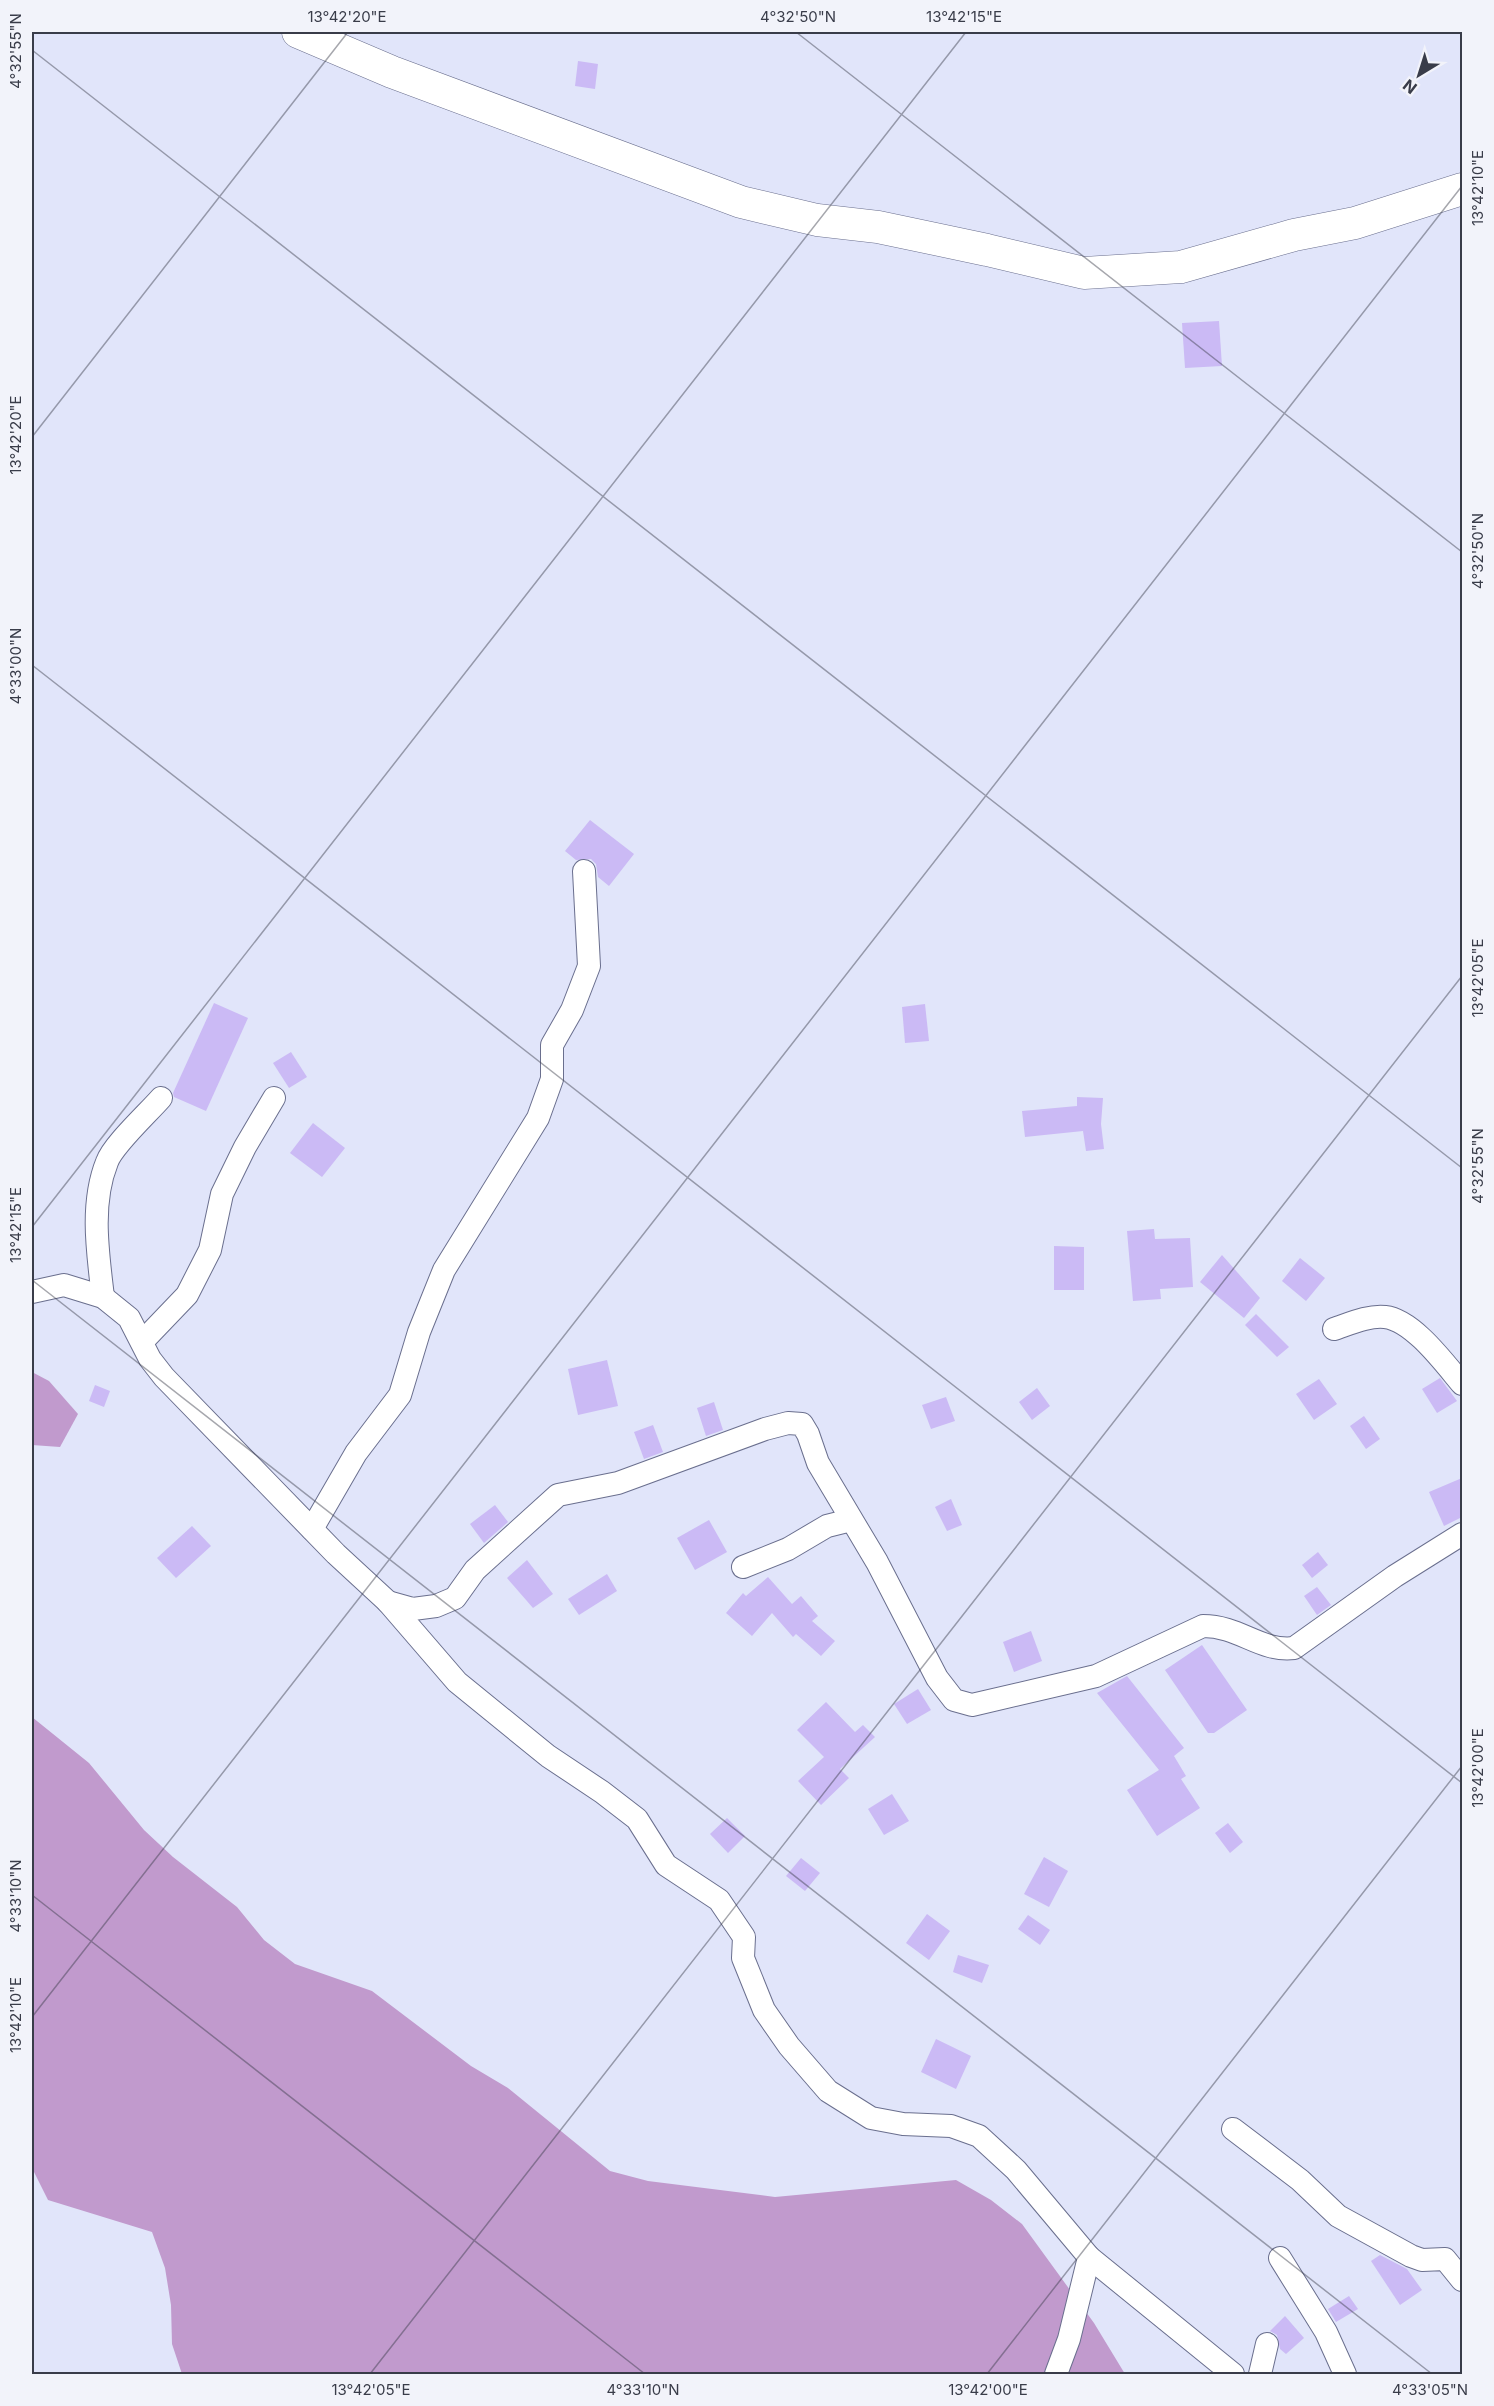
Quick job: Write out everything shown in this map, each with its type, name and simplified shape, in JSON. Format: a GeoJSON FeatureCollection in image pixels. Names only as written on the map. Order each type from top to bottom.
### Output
{"type":"FeatureCollection","features":[{"type":"Feature","properties":{"kind":"street"},"geometry":{"type":"LineString","coordinates":[[298,32],[392,72],[741,202],[817,220],[878,227],[1084,273],[1181,267],[1293,235],[1355,223],[1462,189]]}},
{"type":"Feature","properties":{"kind":"street"},"geometry":{"type":"LineString","coordinates":[[312,1529],[356,1453],[400,1395],[419,1332],[444,1270],[538,1118],[552,1078],[552,1046],[572,1010],[589,966],[584,871]]}},
{"type":"Feature","properties":{"kind":"street"},"geometry":{"type":"LineString","coordinates":[[103,1297],[97,1249],[98,1208],[107,1161],[161,1098]]}},
{"type":"Feature","properties":{"kind":"street"},"geometry":{"type":"LineString","coordinates":[[142,1342],[188,1295],[210,1250],[222,1194],[245,1147],[274,1098]]}},
{"type":"Feature","properties":{"kind":"street"},"geometry":{"type":"LineString","coordinates":[[32,1292],[64,1285],[103,1297],[129,1318],[150,1359],[164,1377],[312,1529],[388,1602],[457,1682],[548,1756],[637,1819],[666,1865],[719,1900],[744,1937],[743,1958],[764,2010],[789,2046],[828,2091],[871,2118],[903,2124],[951,2126],[979,2136],[1016,2170],[1089,2257],[1233,2374]]}},
{"type":"Feature","properties":{"kind":"street"},"geometry":{"type":"LineString","coordinates":[[1334,1329],[1385,1317],[1400,1323],[1430,1346],[1462,1384]]}},
{"type":"Feature","properties":{"kind":"street"},"geometry":{"type":"LineString","coordinates":[[388,1602],[413,1609],[436,1606],[455,1598],[475,1570],[558,1496],[618,1483],[765,1429],[788,1423],[802,1424],[808,1434],[818,1463],[877,1562],[937,1678],[954,1700],[972,1705],[1095,1676],[1203,1626],[1222,1626],[1277,1650],[1294,1648],[1395,1576],[1462,1534]]}},
{"type":"Feature","properties":{"kind":"street"},"geometry":{"type":"LineString","coordinates":[[743,1567],[788,1549],[827,1526],[851,1520]]}},
{"type":"Feature","properties":{"kind":"street"},"geometry":{"type":"LineString","coordinates":[[1233,2129],[1300,2180],[1338,2217],[1410,2256],[1422,2260],[1445,2259],[1462,2280]]}},
{"type":"Feature","properties":{"kind":"street"},"geometry":{"type":"LineString","coordinates":[[1056,2374],[1069,2339],[1089,2257]]}},
{"type":"Feature","properties":{"kind":"street"},"geometry":{"type":"LineString","coordinates":[[1280,2258],[1326,2331],[1345,2374]]}},
{"type":"Feature","properties":{"kind":"street"},"geometry":{"type":"LineString","coordinates":[[1260,2374],[1267,2344]]}},
{"type":"Feature","properties":{"kind":"shaded area"},"geometry":{"type":"Polygon","coordinates":[[[32,1372],[49,1381],[78,1414],[60,1447],[32,1445],[32,1372]]]}},
{"type":"Feature","properties":{"kind":"shaded area"},"geometry":{"type":"Polygon","coordinates":[[[32,1717],[89,1763],[144,1830],[173,1857],[237,1907],[264,1940],[295,1964],[372,1991],[471,2066],[508,2088],[610,2171],[648,2181],[775,2197],[956,2180],[991,2200],[1022,2224],[1094,2323],[1125,2374],[182,2374],[172,2344],[171,2305],[165,2268],[152,2232],[48,2200],[32,2168],[32,1717]]]}},
{"type":"Feature","properties":{"kind":"building"},"geometry":{"type":"Polygon","coordinates":[[[578,61],[598,64],[595,89],[575,86],[578,61]]]}},
{"type":"Feature","properties":{"kind":"building"},"geometry":{"type":"Polygon","coordinates":[[[1219,321],[1222,366],[1185,368],[1182,323],[1219,321]]]}},
{"type":"Feature","properties":{"kind":"building"},"geometry":{"type":"Polygon","coordinates":[[[590,820],[634,854],[609,886],[598,877],[596,864],[591,859],[576,860],[565,851],[590,820]]]}},
{"type":"Feature","properties":{"kind":"building"},"geometry":{"type":"Polygon","coordinates":[[[214,1003],[248,1018],[206,1111],[174,1097],[173,1093],[214,1003]]]}},
{"type":"Feature","properties":{"kind":"building"},"geometry":{"type":"Polygon","coordinates":[[[925,1004],[929,1041],[905,1043],[902,1007],[925,1004]]]}},
{"type":"Feature","properties":{"kind":"building"},"geometry":{"type":"Polygon","coordinates":[[[291,1052],[307,1077],[289,1088],[273,1063],[291,1052]]]}},
{"type":"Feature","properties":{"kind":"building"},"geometry":{"type":"Polygon","coordinates":[[[1077,1097],[1103,1098],[1101,1124],[1104,1149],[1086,1151],[1083,1131],[1025,1137],[1022,1111],[1077,1106],[1077,1097]]]}},
{"type":"Feature","properties":{"kind":"building"},"geometry":{"type":"Polygon","coordinates":[[[313,1123],[345,1148],[322,1177],[290,1153],[313,1123]]]}},
{"type":"Feature","properties":{"kind":"building"},"geometry":{"type":"Polygon","coordinates":[[[1154,1229],[1155,1239],[1190,1238],[1193,1287],[1160,1289],[1161,1299],[1133,1301],[1127,1231],[1154,1229]]]}},
{"type":"Feature","properties":{"kind":"building"},"geometry":{"type":"Polygon","coordinates":[[[1054,1246],[1084,1247],[1084,1290],[1054,1290],[1054,1246]]]}},
{"type":"Feature","properties":{"kind":"building"},"geometry":{"type":"Polygon","coordinates":[[[1222,1255],[1260,1298],[1244,1318],[1200,1282],[1222,1255]]]}},
{"type":"Feature","properties":{"kind":"building"},"geometry":{"type":"Polygon","coordinates":[[[1300,1258],[1325,1278],[1306,1301],[1282,1281],[1300,1258]]]}},
{"type":"Feature","properties":{"kind":"building"},"geometry":{"type":"Polygon","coordinates":[[[1256,1314],[1289,1347],[1277,1357],[1245,1325],[1256,1314]]]}},
{"type":"Feature","properties":{"kind":"building"},"geometry":{"type":"Polygon","coordinates":[[[607,1360],[618,1406],[578,1415],[568,1369],[607,1360]]]}},
{"type":"Feature","properties":{"kind":"building"},"geometry":{"type":"Polygon","coordinates":[[[1440,1378],[1457,1401],[1437,1413],[1422,1389],[1440,1378]]]}},
{"type":"Feature","properties":{"kind":"building"},"geometry":{"type":"Polygon","coordinates":[[[1319,1379],[1337,1404],[1314,1420],[1296,1394],[1319,1379]]]}},
{"type":"Feature","properties":{"kind":"building"},"geometry":{"type":"Polygon","coordinates":[[[95,1385],[110,1391],[104,1407],[89,1401],[95,1385]]]}},
{"type":"Feature","properties":{"kind":"building"},"geometry":{"type":"Polygon","coordinates":[[[1037,1388],[1050,1406],[1032,1420],[1019,1402],[1037,1388]]]}},
{"type":"Feature","properties":{"kind":"building"},"geometry":{"type":"Polygon","coordinates":[[[946,1397],[955,1421],[931,1429],[922,1405],[946,1397]]]}},
{"type":"Feature","properties":{"kind":"building"},"geometry":{"type":"Polygon","coordinates":[[[714,1402],[723,1430],[706,1436],[697,1408],[714,1402]]]}},
{"type":"Feature","properties":{"kind":"building"},"geometry":{"type":"Polygon","coordinates":[[[1364,1416],[1380,1439],[1366,1449],[1350,1426],[1364,1416]]]}},
{"type":"Feature","properties":{"kind":"building"},"geometry":{"type":"Polygon","coordinates":[[[653,1425],[663,1452],[644,1459],[634,1432],[653,1425]]]}},
{"type":"Feature","properties":{"kind":"building"},"geometry":{"type":"Polygon","coordinates":[[[1462,1478],[1462,1517],[1444,1526],[1429,1492],[1462,1478]]]}},
{"type":"Feature","properties":{"kind":"building"},"geometry":{"type":"Polygon","coordinates":[[[951,1499],[962,1525],[947,1531],[935,1507],[951,1499]]]}},
{"type":"Feature","properties":{"kind":"building"},"geometry":{"type":"Polygon","coordinates":[[[495,1505],[508,1522],[484,1543],[470,1524],[495,1505]]]}},
{"type":"Feature","properties":{"kind":"building"},"geometry":{"type":"Polygon","coordinates":[[[709,1520],[727,1552],[695,1570],[677,1538],[709,1520]]]}},
{"type":"Feature","properties":{"kind":"building"},"geometry":{"type":"Polygon","coordinates":[[[192,1526],[211,1546],[176,1578],[157,1558],[192,1526]]]}},
{"type":"Feature","properties":{"kind":"building"},"geometry":{"type":"Polygon","coordinates":[[[1318,1552],[1328,1565],[1312,1578],[1302,1565],[1318,1552]]]}},
{"type":"Feature","properties":{"kind":"building"},"geometry":{"type":"Polygon","coordinates":[[[527,1560],[553,1594],[533,1608],[507,1578],[527,1560]]]}},
{"type":"Feature","properties":{"kind":"building"},"geometry":{"type":"Polygon","coordinates":[[[607,1574],[617,1591],[579,1615],[568,1599],[607,1574]]]}},
{"type":"Feature","properties":{"kind":"building"},"geometry":{"type":"Polygon","coordinates":[[[768,1577],[792,1604],[801,1596],[818,1616],[812,1621],[835,1641],[821,1656],[796,1634],[793,1637],[772,1613],[752,1636],[726,1613],[743,1593],[746,1596],[768,1577]]]}},
{"type":"Feature","properties":{"kind":"building"},"geometry":{"type":"Polygon","coordinates":[[[1317,1587],[1331,1605],[1317,1615],[1304,1596],[1317,1587]]]}},
{"type":"Feature","properties":{"kind":"building"},"geometry":{"type":"Polygon","coordinates":[[[1031,1631],[1042,1661],[1014,1672],[1003,1642],[1031,1631]]]}},
{"type":"Feature","properties":{"kind":"building"},"geometry":{"type":"Polygon","coordinates":[[[1202,1645],[1247,1710],[1214,1733],[1208,1733],[1165,1670],[1202,1645]]]}},
{"type":"Feature","properties":{"kind":"building"},"geometry":{"type":"Polygon","coordinates":[[[1127,1676],[1184,1748],[1174,1756],[1186,1776],[1181,1779],[1200,1808],[1157,1836],[1127,1790],[1159,1770],[1097,1693],[1127,1676]]]}},
{"type":"Feature","properties":{"kind":"building"},"geometry":{"type":"Polygon","coordinates":[[[918,1689],[931,1710],[907,1724],[894,1704],[918,1689]]]}},
{"type":"Feature","properties":{"kind":"building"},"geometry":{"type":"Polygon","coordinates":[[[826,1702],[855,1732],[863,1725],[875,1737],[840,1769],[849,1778],[821,1805],[798,1781],[824,1757],[797,1730],[826,1702]]]}},
{"type":"Feature","properties":{"kind":"building"},"geometry":{"type":"Polygon","coordinates":[[[892,1794],[909,1821],[884,1835],[868,1809],[892,1794]]]}},
{"type":"Feature","properties":{"kind":"building"},"geometry":{"type":"Polygon","coordinates":[[[727,1818],[745,1836],[728,1853],[710,1834],[727,1818]]]}},
{"type":"Feature","properties":{"kind":"building"},"geometry":{"type":"Polygon","coordinates":[[[1228,1823],[1243,1842],[1230,1853],[1215,1833],[1228,1823]]]}},
{"type":"Feature","properties":{"kind":"building"},"geometry":{"type":"Polygon","coordinates":[[[1044,1857],[1068,1871],[1049,1907],[1024,1894],[1044,1857]]]}},
{"type":"Feature","properties":{"kind":"building"},"geometry":{"type":"Polygon","coordinates":[[[801,1858],[820,1873],[805,1891],[786,1876],[801,1858]]]}},
{"type":"Feature","properties":{"kind":"building"},"geometry":{"type":"Polygon","coordinates":[[[927,1914],[950,1931],[929,1960],[906,1943],[927,1914]]]}},
{"type":"Feature","properties":{"kind":"building"},"geometry":{"type":"Polygon","coordinates":[[[1028,1915],[1050,1930],[1040,1945],[1018,1929],[1028,1915]]]}},
{"type":"Feature","properties":{"kind":"building"},"geometry":{"type":"Polygon","coordinates":[[[958,1955],[989,1965],[982,1983],[953,1972],[958,1955]]]}},
{"type":"Feature","properties":{"kind":"building"},"geometry":{"type":"Polygon","coordinates":[[[936,2039],[971,2056],[956,2089],[921,2072],[936,2039]]]}},
{"type":"Feature","properties":{"kind":"building"},"geometry":{"type":"Polygon","coordinates":[[[1380,2255],[1407,2269],[1422,2290],[1400,2305],[1371,2261],[1380,2255]]]}},
{"type":"Feature","properties":{"kind":"building"},"geometry":{"type":"Polygon","coordinates":[[[1349,2296],[1358,2309],[1336,2322],[1328,2309],[1349,2296]]]}},
{"type":"Feature","properties":{"kind":"building"},"geometry":{"type":"Polygon","coordinates":[[[1285,2316],[1304,2338],[1286,2354],[1280,2349],[1277,2335],[1270,2331],[1285,2316]]]}}]}
